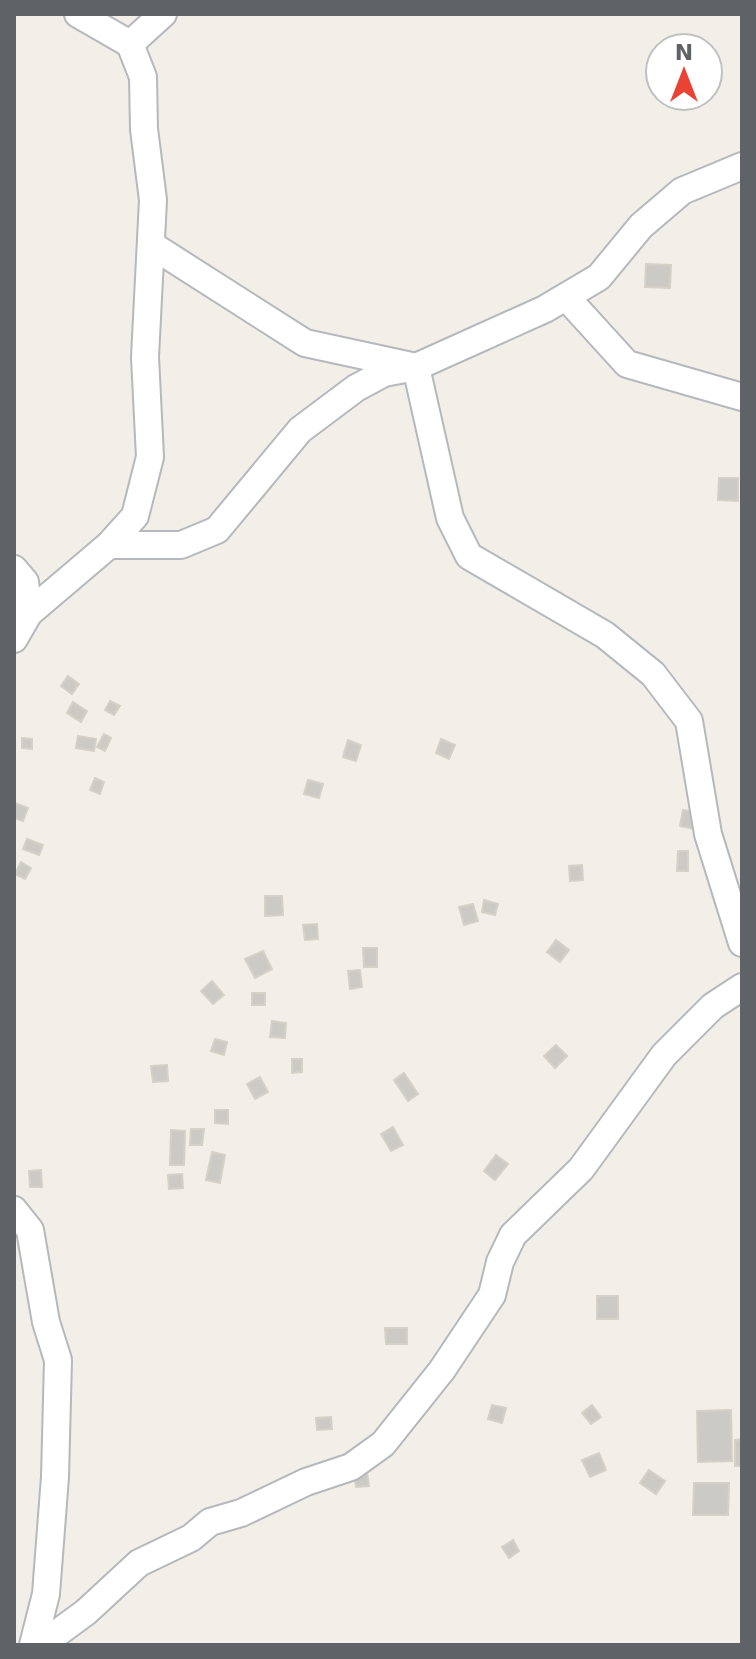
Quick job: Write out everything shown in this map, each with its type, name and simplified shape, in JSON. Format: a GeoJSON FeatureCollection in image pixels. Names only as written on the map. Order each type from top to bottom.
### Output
{"type":"FeatureCollection","features":[{"type":"Feature","properties":{"kind":"street"},"geometry":{"type":"LineString","coordinates":[[14,639],[29,613],[109,545],[135,516],[150,457],[145,357],[146,300],[153,246],[143,77],[130,44],[78,14]]}},
{"type":"Feature","properties":{"kind":"street"},"geometry":{"type":"LineString","coordinates":[[130,44],[163,14]]}},
{"type":"Feature","properties":{"kind":"street"},"geometry":{"type":"LineString","coordinates":[[109,545],[181,545],[217,530],[300,430],[356,388],[384,373],[416,367],[566,297],[599,277],[641,226],[682,191],[742,166]]}},
{"type":"Feature","properties":{"kind":"street"},"geometry":{"type":"LineString","coordinates":[[153,246],[305,343],[416,367]]}},
{"type":"Feature","properties":{"kind":"street"},"geometry":{"type":"LineString","coordinates":[[566,297],[627,364],[742,397]]}},
{"type":"Feature","properties":{"kind":"street"},"geometry":{"type":"LineString","coordinates":[[416,367],[450,518],[469,556],[605,635],[653,674],[689,721],[708,834],[742,943]]}},
{"type":"Feature","properties":{"kind":"street"},"geometry":{"type":"LineString","coordinates":[[14,569],[25,582],[29,613]]}},
{"type":"Feature","properties":{"kind":"street"},"geometry":{"type":"LineString","coordinates":[[41,1645],[86,1612],[139,1563],[191,1538],[210,1522],[241,1513],[306,1482],[351,1467],[383,1444],[442,1370],[492,1295],[500,1262],[513,1235],[581,1169],[664,1055],[713,1006],[742,987]]}},
{"type":"Feature","properties":{"kind":"street"},"geometry":{"type":"LineString","coordinates":[[14,1210],[30,1230],[46,1322],[58,1360],[46,1594],[33,1645]]}},
{"type":"Feature","properties":{"kind":"building"},"geometry":{"type":"Polygon","coordinates":[[[646,264],[671,265],[670,288],[645,287],[646,264]]]}},
{"type":"Feature","properties":{"kind":"building"},"geometry":{"type":"Polygon","coordinates":[[[719,478],[738,478],[738,501],[718,500],[719,478]]]}},
{"type":"Feature","properties":{"kind":"building"},"geometry":{"type":"Polygon","coordinates":[[[68,676],[79,684],[72,694],[61,686],[68,676]]]}},
{"type":"Feature","properties":{"kind":"building"},"geometry":{"type":"Polygon","coordinates":[[[110,701],[120,706],[114,715],[105,710],[110,701]]]}},
{"type":"Feature","properties":{"kind":"building"},"geometry":{"type":"Polygon","coordinates":[[[73,702],[87,711],[81,722],[67,713],[73,702]]]}},
{"type":"Feature","properties":{"kind":"building"},"geometry":{"type":"Polygon","coordinates":[[[104,734],[111,738],[105,751],[97,747],[104,734]]]}},
{"type":"Feature","properties":{"kind":"building"},"geometry":{"type":"Polygon","coordinates":[[[78,736],[96,739],[94,751],[76,748],[78,736]]]}},
{"type":"Feature","properties":{"kind":"building"},"geometry":{"type":"Polygon","coordinates":[[[22,738],[32,739],[32,749],[22,748],[22,738]]]}},
{"type":"Feature","properties":{"kind":"building"},"geometry":{"type":"Polygon","coordinates":[[[441,739],[455,745],[449,759],[436,753],[441,739]]]}},
{"type":"Feature","properties":{"kind":"building"},"geometry":{"type":"Polygon","coordinates":[[[348,740],[361,745],[356,761],[343,757],[348,740]]]}},
{"type":"Feature","properties":{"kind":"building"},"geometry":{"type":"Polygon","coordinates":[[[95,778],[104,782],[100,794],[90,790],[95,778]]]}},
{"type":"Feature","properties":{"kind":"building"},"geometry":{"type":"Polygon","coordinates":[[[308,780],[323,784],[319,798],[304,794],[308,780]]]}},
{"type":"Feature","properties":{"kind":"building"},"geometry":{"type":"Polygon","coordinates":[[[15,803],[28,808],[23,821],[14,818],[15,803]]]}},
{"type":"Feature","properties":{"kind":"building"},"geometry":{"type":"Polygon","coordinates":[[[683,810],[697,812],[694,829],[680,826],[683,810]]]}},
{"type":"Feature","properties":{"kind":"building"},"geometry":{"type":"Polygon","coordinates":[[[27,839],[43,845],[39,855],[23,849],[27,839]]]}},
{"type":"Feature","properties":{"kind":"building"},"geometry":{"type":"Polygon","coordinates":[[[678,851],[688,851],[688,871],[677,871],[678,851]]]}},
{"type":"Feature","properties":{"kind":"building"},"geometry":{"type":"Polygon","coordinates":[[[21,862],[31,868],[25,879],[15,874],[21,862]]]}},
{"type":"Feature","properties":{"kind":"building"},"geometry":{"type":"Polygon","coordinates":[[[582,865],[583,880],[570,881],[569,866],[582,865]]]}},
{"type":"Feature","properties":{"kind":"building"},"geometry":{"type":"Polygon","coordinates":[[[265,896],[282,896],[283,915],[265,916],[265,896]]]}},
{"type":"Feature","properties":{"kind":"building"},"geometry":{"type":"Polygon","coordinates":[[[484,900],[498,904],[495,915],[482,912],[484,900]]]}},
{"type":"Feature","properties":{"kind":"building"},"geometry":{"type":"Polygon","coordinates":[[[473,904],[478,921],[464,925],[459,907],[473,904]]]}},
{"type":"Feature","properties":{"kind":"building"},"geometry":{"type":"Polygon","coordinates":[[[317,924],[318,939],[305,940],[303,925],[317,924]]]}},
{"type":"Feature","properties":{"kind":"building"},"geometry":{"type":"Polygon","coordinates":[[[556,940],[569,950],[560,962],[547,952],[556,940]]]}},
{"type":"Feature","properties":{"kind":"building"},"geometry":{"type":"Polygon","coordinates":[[[363,948],[377,948],[377,967],[364,967],[363,948]]]}},
{"type":"Feature","properties":{"kind":"building"},"geometry":{"type":"Polygon","coordinates":[[[263,951],[272,969],[255,978],[245,959],[263,951]]]}},
{"type":"Feature","properties":{"kind":"building"},"geometry":{"type":"Polygon","coordinates":[[[360,970],[362,987],[350,989],[348,971],[360,970]]]}},
{"type":"Feature","properties":{"kind":"building"},"geometry":{"type":"Polygon","coordinates":[[[212,981],[224,995],[213,1004],[201,991],[212,981]]]}},
{"type":"Feature","properties":{"kind":"building"},"geometry":{"type":"Polygon","coordinates":[[[252,993],[265,993],[265,1005],[252,1005],[252,993]]]}},
{"type":"Feature","properties":{"kind":"building"},"geometry":{"type":"Polygon","coordinates":[[[272,1021],[286,1023],[285,1038],[270,1037],[272,1021]]]}},
{"type":"Feature","properties":{"kind":"building"},"geometry":{"type":"Polygon","coordinates":[[[215,1039],[227,1042],[224,1055],[211,1051],[215,1039]]]}},
{"type":"Feature","properties":{"kind":"building"},"geometry":{"type":"Polygon","coordinates":[[[556,1045],[567,1056],[555,1068],[544,1056],[556,1045]]]}},
{"type":"Feature","properties":{"kind":"building"},"geometry":{"type":"Polygon","coordinates":[[[292,1059],[302,1059],[302,1072],[292,1073],[292,1059]]]}},
{"type":"Feature","properties":{"kind":"building"},"geometry":{"type":"Polygon","coordinates":[[[167,1065],[168,1081],[153,1082],[151,1066],[167,1065]]]}},
{"type":"Feature","properties":{"kind":"building"},"geometry":{"type":"Polygon","coordinates":[[[404,1073],[418,1094],[408,1101],[394,1080],[404,1073]]]}},
{"type":"Feature","properties":{"kind":"building"},"geometry":{"type":"Polygon","coordinates":[[[260,1077],[268,1092],[255,1099],[247,1084],[260,1077]]]}},
{"type":"Feature","properties":{"kind":"building"},"geometry":{"type":"Polygon","coordinates":[[[215,1110],[228,1110],[228,1124],[215,1123],[215,1110]]]}},
{"type":"Feature","properties":{"kind":"building"},"geometry":{"type":"Polygon","coordinates":[[[393,1127],[403,1145],[391,1151],[381,1134],[393,1127]]]}},
{"type":"Feature","properties":{"kind":"building"},"geometry":{"type":"Polygon","coordinates":[[[191,1129],[204,1129],[202,1145],[190,1145],[191,1129]]]}},
{"type":"Feature","properties":{"kind":"building"},"geometry":{"type":"Polygon","coordinates":[[[171,1130],[185,1131],[184,1165],[170,1165],[171,1130]]]}},
{"type":"Feature","properties":{"kind":"building"},"geometry":{"type":"Polygon","coordinates":[[[212,1152],[225,1155],[220,1183],[206,1180],[212,1152]]]}},
{"type":"Feature","properties":{"kind":"building"},"geometry":{"type":"Polygon","coordinates":[[[496,1155],[508,1164],[495,1180],[484,1171],[496,1155]]]}},
{"type":"Feature","properties":{"kind":"building"},"geometry":{"type":"Polygon","coordinates":[[[41,1170],[42,1187],[30,1187],[29,1171],[41,1170]]]}},
{"type":"Feature","properties":{"kind":"building"},"geometry":{"type":"Polygon","coordinates":[[[182,1174],[183,1188],[169,1189],[168,1175],[182,1174]]]}},
{"type":"Feature","properties":{"kind":"building"},"geometry":{"type":"Polygon","coordinates":[[[597,1296],[618,1296],[618,1319],[597,1319],[597,1296]]]}},
{"type":"Feature","properties":{"kind":"building"},"geometry":{"type":"Polygon","coordinates":[[[385,1328],[407,1328],[407,1344],[386,1344],[385,1328]]]}},
{"type":"Feature","properties":{"kind":"building"},"geometry":{"type":"Polygon","coordinates":[[[492,1405],[506,1408],[502,1423],[488,1419],[492,1405]]]}},
{"type":"Feature","properties":{"kind":"building"},"geometry":{"type":"Polygon","coordinates":[[[592,1405],[601,1417],[591,1424],[582,1413],[592,1405]]]}},
{"type":"Feature","properties":{"kind":"building"},"geometry":{"type":"Polygon","coordinates":[[[731,1410],[732,1461],[698,1462],[697,1411],[731,1410]]]}},
{"type":"Feature","properties":{"kind":"building"},"geometry":{"type":"Polygon","coordinates":[[[331,1417],[332,1429],[317,1430],[316,1418],[331,1417]]]}},
{"type":"Feature","properties":{"kind":"building"},"geometry":{"type":"Polygon","coordinates":[[[742,1439],[742,1466],[735,1466],[735,1440],[742,1439]]]}},
{"type":"Feature","properties":{"kind":"building"},"geometry":{"type":"Polygon","coordinates":[[[599,1453],[606,1470],[590,1477],[582,1460],[599,1453]]]}},
{"type":"Feature","properties":{"kind":"building"},"geometry":{"type":"Polygon","coordinates":[[[649,1470],[665,1481],[656,1494],[640,1483],[649,1470]]]}},
{"type":"Feature","properties":{"kind":"building"},"geometry":{"type":"Polygon","coordinates":[[[367,1472],[369,1486],[356,1487],[354,1474],[367,1472]]]}},
{"type":"Feature","properties":{"kind":"building"},"geometry":{"type":"Polygon","coordinates":[[[694,1483],[729,1483],[728,1515],[693,1515],[694,1483]]]}},
{"type":"Feature","properties":{"kind":"building"},"geometry":{"type":"Polygon","coordinates":[[[513,1540],[519,1551],[509,1558],[502,1547],[513,1540]]]}}]}
